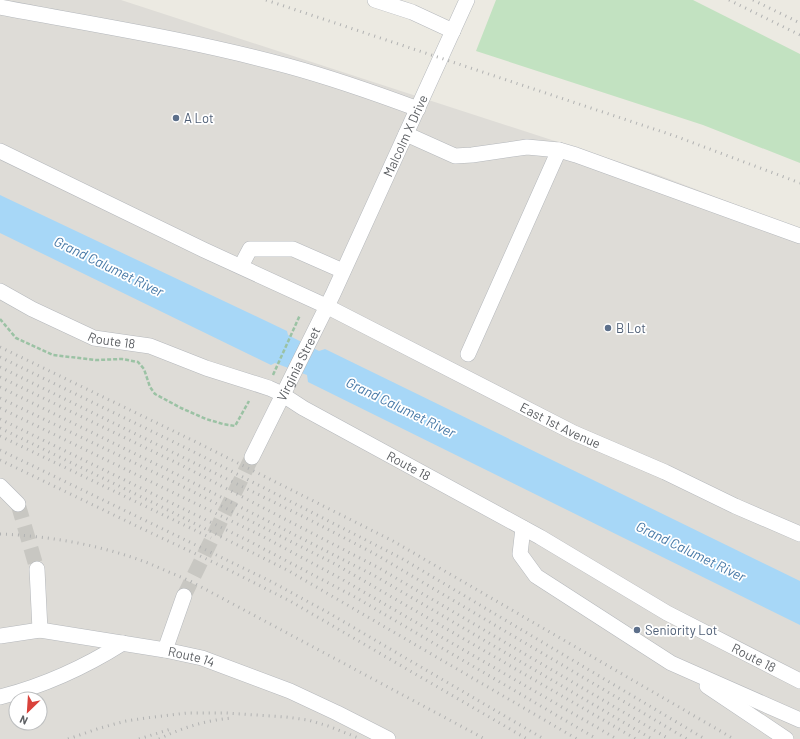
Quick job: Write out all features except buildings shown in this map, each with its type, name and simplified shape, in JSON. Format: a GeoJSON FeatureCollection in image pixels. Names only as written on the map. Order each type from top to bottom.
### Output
{"type":"FeatureCollection","features":[{"type":"Feature","properties":{"kind":"street"},"geometry":{"type":"LineString","coordinates":[[376,0],[413,6],[453,31]]}},
{"type":"Feature","properties":{"kind":"street","name":"Malcolm X Drive"},"geometry":{"type":"LineString","coordinates":[[343,271],[467,0]]}},
{"type":"Feature","properties":{"kind":"street"},"geometry":{"type":"LineString","coordinates":[[0,7],[173,38],[285,65],[365,90],[418,109]]}},
{"type":"Feature","properties":{"kind":"street"},"geometry":{"type":"LineString","coordinates":[[406,134],[455,156],[527,147],[559,150],[576,154],[800,236]]}},
{"type":"Feature","properties":{"kind":"street"},"geometry":{"type":"LineString","coordinates":[[468,354],[559,150]]}},
{"type":"Feature","properties":{"kind":"street","name":"East 1st Avenue"},"geometry":{"type":"LineString","coordinates":[[0,151],[204,250],[326,306],[574,433],[665,472],[735,506],[800,534]]}},
{"type":"Feature","properties":{"kind":"street"},"geometry":{"type":"LineString","coordinates":[[241,266],[250,249],[293,249],[343,271]]}},
{"type":"Feature","properties":{"kind":"street","name":"Virginia Street"},"geometry":{"type":"LineString","coordinates":[[252,456],[343,271]]}},
{"type":"Feature","properties":{"kind":"street","name":"Route 18"},"geometry":{"type":"LineString","coordinates":[[0,291],[32,309],[94,338],[150,346],[206,368],[269,388],[523,528],[667,613],[800,681]]}},
{"type":"Feature","properties":{"kind":"street"},"geometry":{"type":"LineString","coordinates":[[0,486],[18,504]]}},
{"type":"Feature","properties":{"kind":"street"},"geometry":{"type":"LineString","coordinates":[[523,528],[520,554],[536,576],[786,739]]}},
{"type":"Feature","properties":{"kind":"street"},"geometry":{"type":"LineString","coordinates":[[37,569],[40,630]]}},
{"type":"Feature","properties":{"kind":"street"},"geometry":{"type":"LineString","coordinates":[[165,650],[184,596]]}},
{"type":"Feature","properties":{"kind":"street","name":"Route 14"},"geometry":{"type":"LineString","coordinates":[[0,636],[40,630],[165,650],[202,658],[290,691],[338,713],[388,739]]}},
{"type":"Feature","properties":{"kind":"street"},"geometry":{"type":"LineString","coordinates":[[0,697],[25,691],[104,655],[123,643]]}},
{"type":"Feature","properties":{"kind":"street"},"geometry":{"type":"LineString","coordinates":[[671,663],[800,720]]}},
{"type":"Feature","properties":{"kind":"path"},"geometry":{"type":"LineString","coordinates":[[271,379],[300,316]]}},
{"type":"Feature","properties":{"kind":"path"},"geometry":{"type":"LineString","coordinates":[[0,319],[16,338],[53,355],[96,360],[122,359],[138,362],[144,369],[150,388],[155,394],[181,408],[223,424],[235,426],[250,401]]}},
{"type":"Feature","properties":{"kind":"shaded area"},"geometry":{"type":"Polygon","coordinates":[[[0,0],[121,0],[656,174],[800,229],[800,739],[0,739],[0,0]]]}},
{"type":"Feature","properties":{"kind":"green space"},"geometry":{"type":"Polygon","coordinates":[[[496,0],[693,0],[800,54],[800,163],[703,125],[476,51],[496,0]]]}},
{"type":"Feature","properties":{"kind":"water","name":"Grand Calumet River"},"geometry":{"type":"Polygon","coordinates":[[[0,195],[287,331],[288,335],[319,351],[325,349],[800,581],[800,625],[308,382],[307,375],[275,363],[271,365],[0,233],[0,195]]]}},
{"type":"Feature","properties":{"kind":"tunnel"},"geometry":{"type":"LineString","coordinates":[[184,596],[252,457]]}},
{"type":"Feature","properties":{"kind":"tunnel"},"geometry":{"type":"LineString","coordinates":[[18,504],[37,569]]}},
{"type":"Feature","properties":{"kind":"railway"},"geometry":{"type":"LineString","coordinates":[[266,0],[675,136],[800,183]]}},
{"type":"Feature","properties":{"kind":"railway"},"geometry":{"type":"LineString","coordinates":[[729,0],[800,35]]}},
{"type":"Feature","properties":{"kind":"railway"},"geometry":{"type":"LineString","coordinates":[[753,0],[800,23]]}},
{"type":"Feature","properties":{"kind":"railway"},"geometry":{"type":"LineString","coordinates":[[0,347],[196,442],[393,541],[734,739]]}},
{"type":"Feature","properties":{"kind":"railway"},"geometry":{"type":"LineString","coordinates":[[0,357],[190,450],[401,558],[705,739]]}},
{"type":"Feature","properties":{"kind":"railway"},"geometry":{"type":"LineString","coordinates":[[0,367],[310,520],[375,554],[687,739]]}},
{"type":"Feature","properties":{"kind":"railway"},"geometry":{"type":"LineString","coordinates":[[0,377],[183,466],[379,568],[669,739]]}},
{"type":"Feature","properties":{"kind":"railway"},"geometry":{"type":"LineString","coordinates":[[0,387],[178,475],[375,576],[652,739]]}},
{"type":"Feature","properties":{"kind":"railway"},"geometry":{"type":"LineString","coordinates":[[0,398],[174,482],[335,564],[636,739]]}},
{"type":"Feature","properties":{"kind":"railway"},"geometry":{"type":"LineString","coordinates":[[0,408],[260,535],[338,577],[617,739]]}},
{"type":"Feature","properties":{"kind":"railway"},"geometry":{"type":"LineString","coordinates":[[0,419],[247,540],[355,597],[597,739]]}},
{"type":"Feature","properties":{"kind":"railway"},"geometry":{"type":"LineString","coordinates":[[0,428],[289,571],[577,739]]}},
{"type":"Feature","properties":{"kind":"railway"},"geometry":{"type":"LineString","coordinates":[[0,436],[211,538]]}},
{"type":"Feature","properties":{"kind":"railway"},"geometry":{"type":"LineString","coordinates":[[0,450],[270,581],[327,612],[544,739]]}},
{"type":"Feature","properties":{"kind":"railway"},"geometry":{"type":"LineString","coordinates":[[0,460],[215,563],[290,601],[527,739]]}},
{"type":"Feature","properties":{"kind":"railway"},"geometry":{"type":"LineString","coordinates":[[0,534],[75,542],[112,551],[148,563],[190,581],[485,739]]}},
{"type":"Feature","properties":{"kind":"railway"},"geometry":{"type":"LineString","coordinates":[[68,739],[126,721],[187,713],[226,713],[308,720],[361,739]]}},
{"type":"Feature","properties":{"kind":"railway"},"geometry":{"type":"LineString","coordinates":[[159,739],[194,725],[232,718]]}},
{"type":"Feature","properties":{"kind":"railway"},"geometry":{"type":"LineString","coordinates":[[139,739],[171,729]]}},
{"type":"Feature","properties":{"kind":"place","name":"A Lot"},"geometry":{"type":"Point","coordinates":[176,118]}},
{"type":"Feature","properties":{"kind":"place","name":"B Lot"},"geometry":{"type":"Point","coordinates":[608,328]}},
{"type":"Feature","properties":{"kind":"place","name":"Seniority Lot"},"geometry":{"type":"Point","coordinates":[637,630]}}]}
